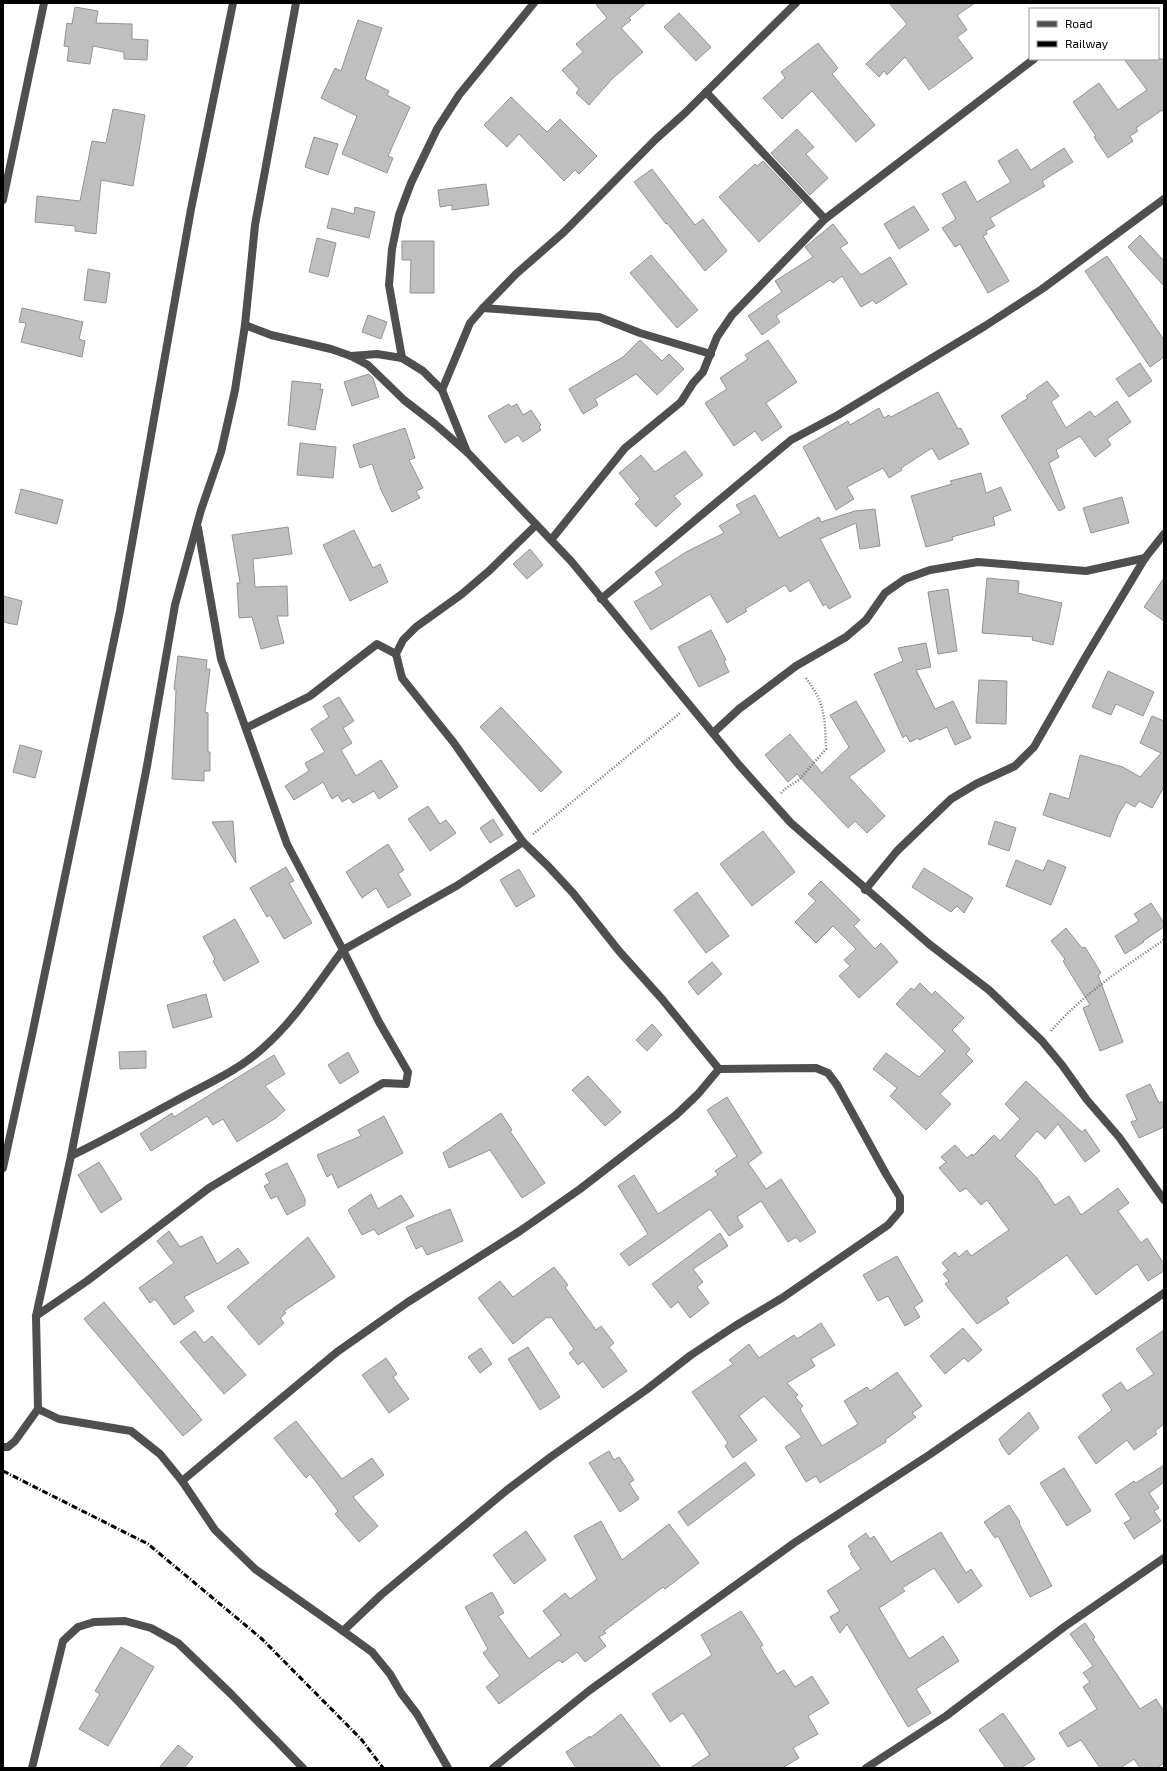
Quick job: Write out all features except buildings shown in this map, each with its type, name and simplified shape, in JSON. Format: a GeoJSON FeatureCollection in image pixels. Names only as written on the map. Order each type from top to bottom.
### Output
{"type":"FeatureCollection","features":[{"type":"Feature","properties":{"kind":"street"},"geometry":{"type":"LineString","coordinates":[[3,200],[44,3]]}},
{"type":"Feature","properties":{"kind":"street"},"geometry":{"type":"LineString","coordinates":[[3,1168],[118,619],[191,209],[233,3]]}},
{"type":"Feature","properties":{"kind":"street"},"geometry":{"type":"LineString","coordinates":[[3,1447],[8,1447],[15,1441],[38,1409],[36,1316],[71,1156],[147,766],[175,605],[197,525],[221,452],[235,390],[245,325],[255,225],[296,3]]}},
{"type":"Feature","properties":{"kind":"street"},"geometry":{"type":"LineString","coordinates":[[402,358],[388,285],[393,242],[399,215],[408,189],[437,129],[459,95],[534,3]]}},
{"type":"Feature","properties":{"kind":"street"},"geometry":{"type":"LineString","coordinates":[[442,390],[470,323],[483,308],[516,274],[564,232],[656,139],[796,3]]}},
{"type":"Feature","properties":{"kind":"street"},"geometry":{"type":"LineString","coordinates":[[551,540],[625,448],[681,402],[693,383],[703,372],[717,337],[732,315],[825,219],[1033,60]]}},
{"type":"Feature","properties":{"kind":"street"},"geometry":{"type":"LineString","coordinates":[[706,92],[825,219]]}},
{"type":"Feature","properties":{"kind":"street"},"geometry":{"type":"LineString","coordinates":[[601,599],[791,440],[838,415],[1042,290],[1164,199]]}},
{"type":"Feature","properties":{"kind":"street"},"geometry":{"type":"LineString","coordinates":[[483,308],[599,316],[640,333],[711,354]]}},
{"type":"Feature","properties":{"kind":"street"},"geometry":{"type":"LineString","coordinates":[[245,325],[271,335],[331,349],[368,365],[404,400],[435,424],[468,453],[551,540],[690,704],[712,733],[771,803],[791,823],[866,890],[929,944],[989,990],[1042,1041],[1062,1064],[1087,1100],[1119,1137],[1164,1200]]}},
{"type":"Feature","properties":{"kind":"street"},"geometry":{"type":"LineString","coordinates":[[350,356],[377,354],[402,358],[423,371],[442,390],[468,453]]}},
{"type":"Feature","properties":{"kind":"street"},"geometry":{"type":"LineString","coordinates":[[36,1316],[86,1281],[209,1188],[383,1083],[406,1084],[408,1072],[379,1022],[287,844],[221,659],[197,525]]}},
{"type":"Feature","properties":{"kind":"street"},"geometry":{"type":"LineString","coordinates":[[536,525],[490,570],[462,594],[416,627],[403,640],[396,654],[402,678],[454,743],[523,842],[573,893],[619,952],[662,999],[719,1069]]}},
{"type":"Feature","properties":{"kind":"street"},"geometry":{"type":"LineString","coordinates":[[866,890],[897,851],[950,799],[976,784],[1015,766],[1034,747],[1145,558],[1164,534]]}},
{"type":"Feature","properties":{"kind":"street"},"geometry":{"type":"LineString","coordinates":[[712,733],[739,709],[796,666],[846,637],[866,620],[885,593],[905,579],[930,570],[978,562],[1086,571],[1145,558]]}},
{"type":"Feature","properties":{"kind":"street"},"geometry":{"type":"LineString","coordinates":[[246,728],[310,696],[377,644],[396,654]]}},
{"type":"Feature","properties":{"kind":"street"},"geometry":{"type":"LineString","coordinates":[[71,1156],[107,1139],[233,1071],[263,1049],[282,1030],[343,950],[458,885],[523,842]]}},
{"type":"Feature","properties":{"kind":"street"},"geometry":{"type":"LineString","coordinates":[[182,1481],[337,1352],[408,1302],[520,1231],[676,1115],[698,1094],[719,1069],[816,1068],[828,1073],[838,1085],[900,1197],[900,1211],[888,1225],[782,1298],[690,1355],[646,1390],[552,1456],[507,1490],[393,1585],[343,1631]]}},
{"type":"Feature","properties":{"kind":"street"},"geometry":{"type":"LineString","coordinates":[[493,1768],[590,1690],[794,1543],[936,1451],[1164,1292]]}},
{"type":"Feature","properties":{"kind":"street"},"geometry":{"type":"LineString","coordinates":[[38,1409],[59,1419],[131,1431],[160,1454],[182,1481],[215,1530],[255,1569],[372,1652],[390,1674],[401,1693],[417,1714],[448,1768]]}},
{"type":"Feature","properties":{"kind":"street"},"geometry":{"type":"LineString","coordinates":[[866,1768],[946,1716],[1064,1628],[1164,1558]]}},
{"type":"Feature","properties":{"kind":"street"},"geometry":{"type":"LineString","coordinates":[[32,1768],[63,1641],[78,1627],[94,1622],[125,1622],[151,1628],[178,1643],[231,1694],[303,1768]]}},
{"type":"Feature","properties":{"kind":"path"},"geometry":{"type":"LineString","coordinates":[[771,803],[786,788],[799,780],[826,749],[824,713],[813,687],[796,666]]}},
{"type":"Feature","properties":{"kind":"path"},"geometry":{"type":"LineString","coordinates":[[523,842],[690,704]]}},
{"type":"Feature","properties":{"kind":"path"},"geometry":{"type":"LineString","coordinates":[[1042,1041],[1068,1011],[1123,967],[1164,940]]}},
{"type":"Feature","properties":{"kind":"railway"},"geometry":{"type":"LineString","coordinates":[[3,1471],[148,1544],[262,1639],[361,1739],[383,1768]]}}]}
